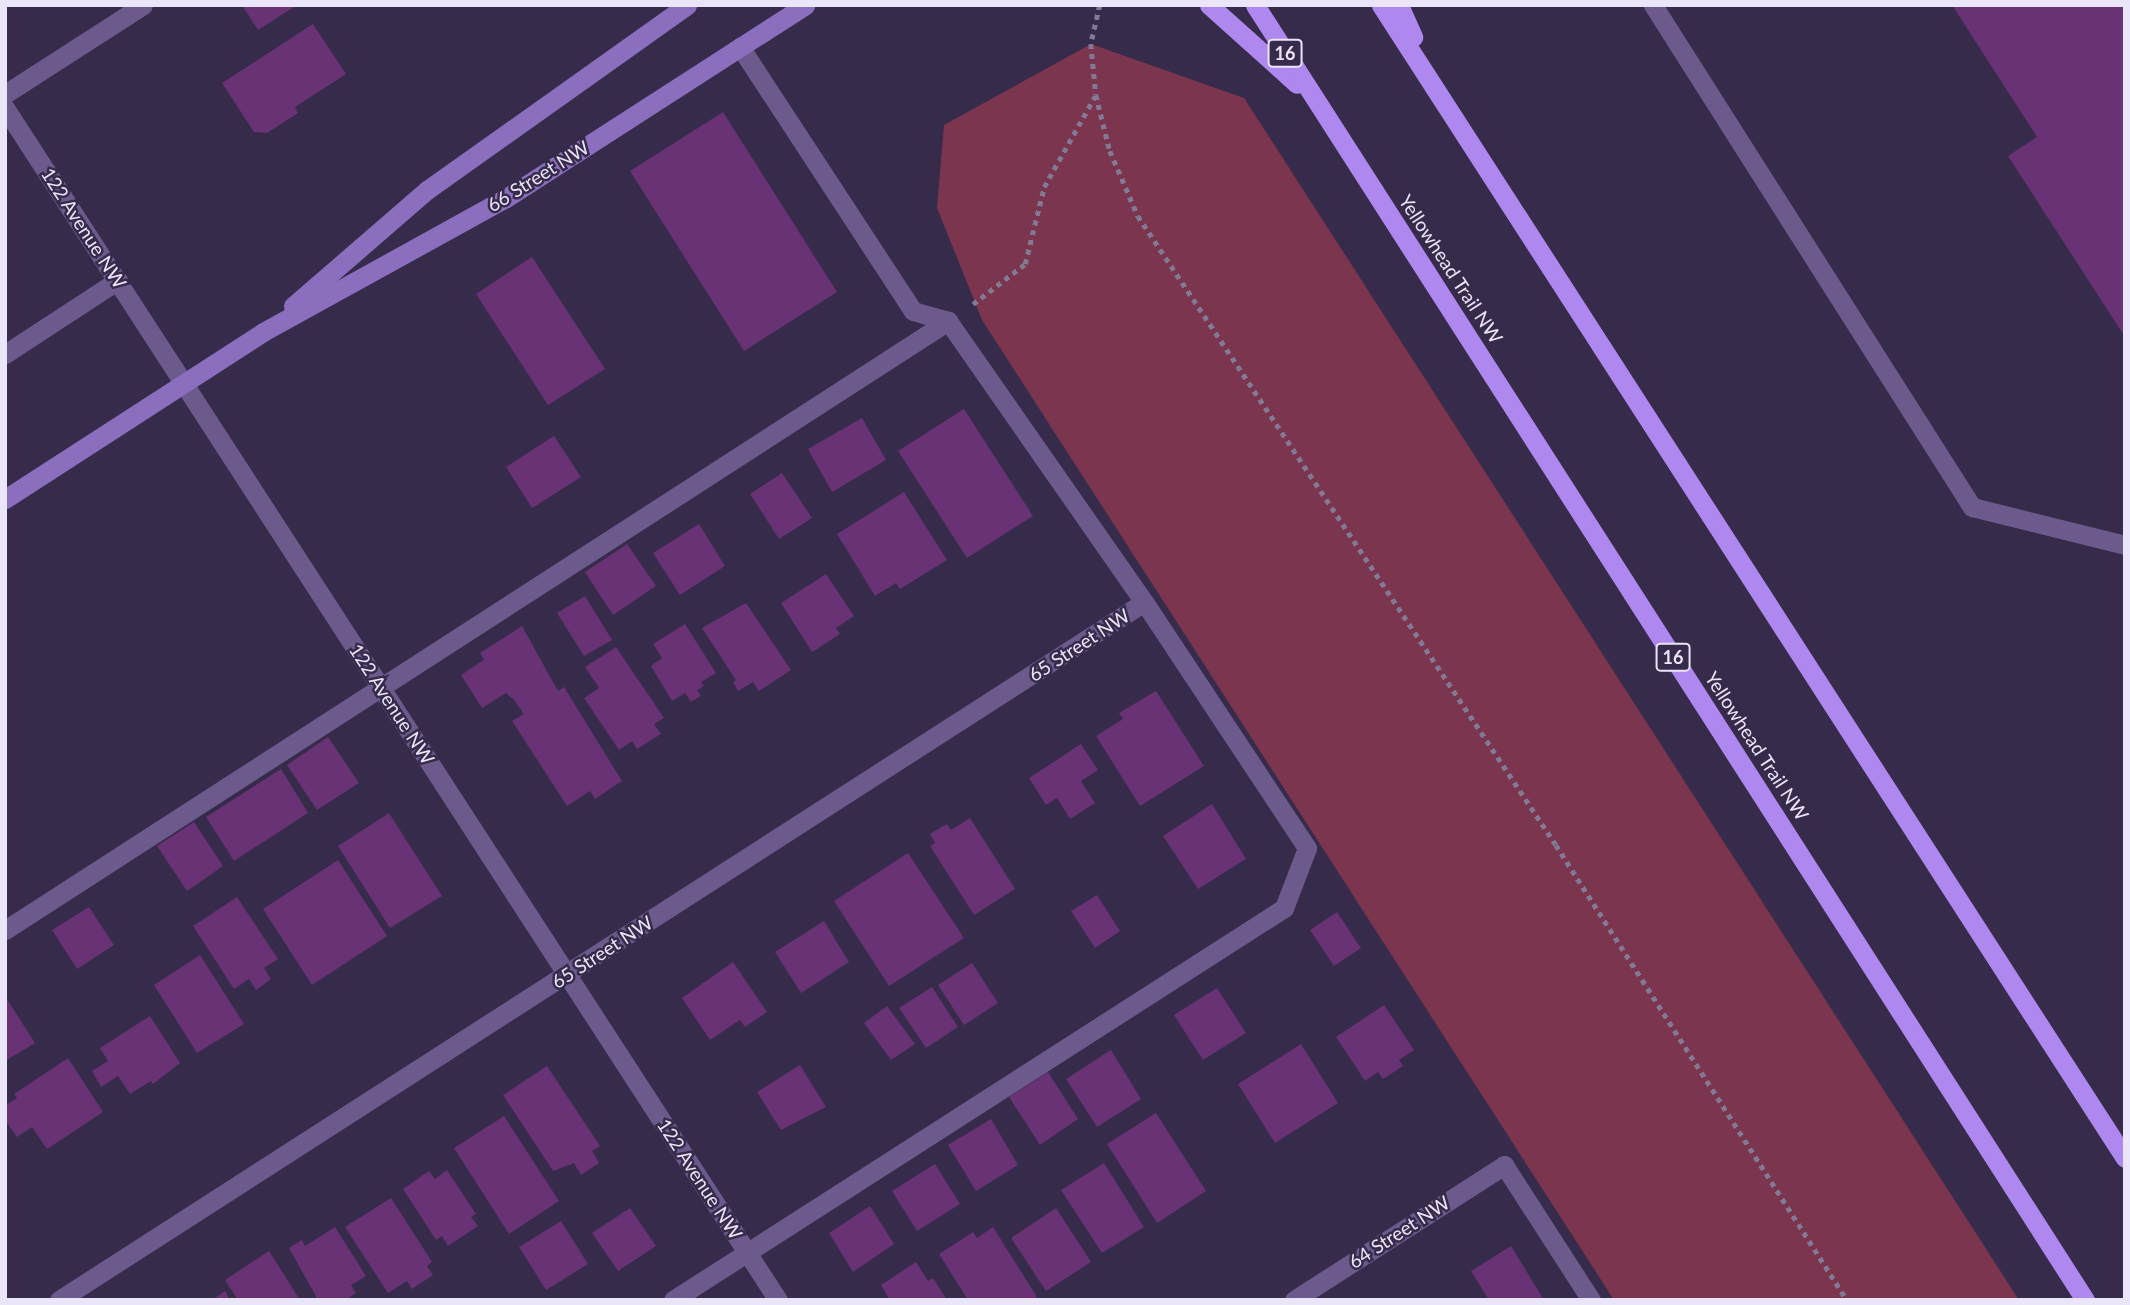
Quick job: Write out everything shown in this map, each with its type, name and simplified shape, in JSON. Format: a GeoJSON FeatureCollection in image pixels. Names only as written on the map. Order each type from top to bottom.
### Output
{"type":"FeatureCollection","features":[{"type":"Feature","properties":{"kind":"highway"},"geometry":{"type":"LineString","coordinates":[[1209,5],[1315,101]]}},
{"type":"Feature","properties":{"kind":"highway","name":"Yellowhead Trail NW"},"geometry":{"type":"LineString","coordinates":[[1255,5],[2085,1300]]}},
{"type":"Feature","properties":{"kind":"highway"},"geometry":{"type":"LineString","coordinates":[[1381,5],[2125,1158]]}},
{"type":"Feature","properties":{"kind":"highway"},"geometry":{"type":"LineString","coordinates":[[1399,5],[1433,87]]}},
{"type":"Feature","properties":{"kind":"main road","name":"66 Street NW"},"geometry":{"type":"LineString","coordinates":[[262,332],[427,190],[687,5]]}},
{"type":"Feature","properties":{"kind":"main road","name":"66 Street NW"},"geometry":{"type":"LineString","coordinates":[[6,496],[262,332],[506,198],[805,5]]}},
{"type":"Feature","properties":{"kind":"street"},"geometry":{"type":"LineString","coordinates":[[5,94],[143,5]]}},
{"type":"Feature","properties":{"kind":"street"},"geometry":{"type":"LineString","coordinates":[[1653,5],[1972,507],[2125,545]]}},
{"type":"Feature","properties":{"kind":"street"},"geometry":{"type":"LineString","coordinates":[[673,1300],[1284,908],[1307,848],[1144,603],[948,321],[913,311],[740,47]]}},
{"type":"Feature","properties":{"kind":"street","name":"122 Avenue NW"},"geometry":{"type":"LineString","coordinates":[[5,108],[778,1300]]}},
{"type":"Feature","properties":{"kind":"street"},"geometry":{"type":"LineString","coordinates":[[5,354],[118,280]]}},
{"type":"Feature","properties":{"kind":"street"},"geometry":{"type":"LineString","coordinates":[[5,930],[948,321]]}},
{"type":"Feature","properties":{"kind":"street","name":"65 Street NW"},"geometry":{"type":"LineString","coordinates":[[59,1300],[1144,603]]}},
{"type":"Feature","properties":{"kind":"street","name":"64 Street NW"},"geometry":{"type":"LineString","coordinates":[[1294,1300],[1504,1165],[1591,1300]]}},
{"type":"Feature","properties":{"kind":"path"},"geometry":{"type":"LineString","coordinates":[[1100,5],[1091,44],[1096,95],[1110,151],[1138,216],[1556,845],[1847,1300]]}},
{"type":"Feature","properties":{"kind":"path"},"geometry":{"type":"LineString","coordinates":[[948,321],[1009,281],[1025,264],[1044,187],[1096,95]]}},
{"type":"Feature","properties":{"kind":"shaded area"},"geometry":{"type":"Polygon","coordinates":[[[1091,44],[1244,98],[2019,1300],[1614,1300],[982,320],[937,208],[944,125],[1091,44]]]}},
{"type":"Feature","properties":{"kind":"building"},"geometry":{"type":"Polygon","coordinates":[[[242,5],[297,5],[258,30],[242,5]]]}},
{"type":"Feature","properties":{"kind":"building"},"geometry":{"type":"Polygon","coordinates":[[[1952,5],[2125,5],[2125,337],[2008,156],[2037,137],[1952,5]]]}},
{"type":"Feature","properties":{"kind":"building"},"geometry":{"type":"Polygon","coordinates":[[[313,24],[346,74],[295,107],[298,113],[267,133],[254,132],[222,83],[313,24]]]}},
{"type":"Feature","properties":{"kind":"building"},"geometry":{"type":"Polygon","coordinates":[[[723,112],[837,292],[744,351],[630,171],[723,112]]]}},
{"type":"Feature","properties":{"kind":"building"},"geometry":{"type":"Polygon","coordinates":[[[532,257],[605,369],[548,405],[476,294],[532,257]]]}},
{"type":"Feature","properties":{"kind":"building"},"geometry":{"type":"Polygon","coordinates":[[[964,409],[1033,516],[967,558],[898,451],[964,409]]]}},
{"type":"Feature","properties":{"kind":"building"},"geometry":{"type":"Polygon","coordinates":[[[862,418],[886,460],[832,492],[808,449],[862,418]]]}},
{"type":"Feature","properties":{"kind":"building"},"geometry":{"type":"Polygon","coordinates":[[[554,436],[581,477],[532,508],[506,467],[554,436]]]}},
{"type":"Feature","properties":{"kind":"building"},"geometry":{"type":"Polygon","coordinates":[[[782,473],[812,518],[779,539],[750,494],[782,473]]]}},
{"type":"Feature","properties":{"kind":"building"},"geometry":{"type":"Polygon","coordinates":[[[904,492],[947,560],[900,589],[896,583],[875,596],[837,534],[904,492]]]}},
{"type":"Feature","properties":{"kind":"building"},"geometry":{"type":"Polygon","coordinates":[[[699,524],[725,566],[680,595],[653,553],[699,524]]]}},
{"type":"Feature","properties":{"kind":"building"},"geometry":{"type":"Polygon","coordinates":[[[627,544],[656,586],[613,615],[585,572],[627,544]]]}},
{"type":"Feature","properties":{"kind":"building"},"geometry":{"type":"Polygon","coordinates":[[[826,574],[854,616],[836,628],[840,634],[812,652],[781,603],[826,574]]]}},
{"type":"Feature","properties":{"kind":"building"},"geometry":{"type":"Polygon","coordinates":[[[585,596],[612,640],[584,656],[557,613],[585,596]]]}},
{"type":"Feature","properties":{"kind":"building"},"geometry":{"type":"Polygon","coordinates":[[[746,603],[791,670],[759,691],[753,682],[738,691],[733,682],[736,680],[702,628],[746,603]]]}},
{"type":"Feature","properties":{"kind":"building"},"geometry":{"type":"Polygon","coordinates":[[[685,624],[716,673],[701,682],[704,686],[697,690],[701,696],[691,702],[685,693],[672,701],[651,666],[662,658],[653,644],[685,624]]]}},
{"type":"Feature","properties":{"kind":"building"},"geometry":{"type":"Polygon","coordinates":[[[522,626],[558,691],[564,687],[622,781],[595,799],[590,791],[567,806],[512,721],[524,714],[514,700],[506,693],[482,708],[461,675],[484,660],[480,653],[522,626]]]}},
{"type":"Feature","properties":{"kind":"building"},"geometry":{"type":"Polygon","coordinates":[[[616,647],[664,718],[654,724],[661,734],[637,749],[632,741],[619,750],[584,698],[599,688],[585,667],[616,647]]]}},
{"type":"Feature","properties":{"kind":"building"},"geometry":{"type":"Polygon","coordinates":[[[1156,691],[1204,766],[1140,806],[1096,736],[1123,719],[1119,713],[1156,691]]]}},
{"type":"Feature","properties":{"kind":"building"},"geometry":{"type":"Polygon","coordinates":[[[328,737],[359,783],[317,810],[287,765],[328,737]]]}},
{"type":"Feature","properties":{"kind":"building"},"geometry":{"type":"Polygon","coordinates":[[[1081,744],[1098,770],[1081,781],[1095,803],[1070,819],[1057,798],[1046,805],[1029,778],[1081,744]]]}},
{"type":"Feature","properties":{"kind":"building"},"geometry":{"type":"Polygon","coordinates":[[[281,769],[308,813],[234,861],[206,817],[281,769]]]}},
{"type":"Feature","properties":{"kind":"building"},"geometry":{"type":"Polygon","coordinates":[[[1212,804],[1246,859],[1198,889],[1163,836],[1212,804]]]}},
{"type":"Feature","properties":{"kind":"building"},"geometry":{"type":"Polygon","coordinates":[[[389,813],[442,896],[390,928],[338,846],[389,813]]]}},
{"type":"Feature","properties":{"kind":"building"},"geometry":{"type":"Polygon","coordinates":[[[970,818],[1015,889],[974,915],[930,846],[935,843],[930,834],[947,824],[951,830],[970,818]]]}},
{"type":"Feature","properties":{"kind":"building"},"geometry":{"type":"Polygon","coordinates":[[[194,822],[223,866],[187,891],[157,846],[194,822]]]}},
{"type":"Feature","properties":{"kind":"building"},"geometry":{"type":"Polygon","coordinates":[[[908,853],[964,938],[889,986],[834,901],[908,853]]]}},
{"type":"Feature","properties":{"kind":"building"},"geometry":{"type":"Polygon","coordinates":[[[338,860],[387,936],[312,985],[263,909],[338,860]]]}},
{"type":"Feature","properties":{"kind":"building"},"geometry":{"type":"Polygon","coordinates":[[[1097,895],[1120,931],[1095,948],[1071,911],[1097,895]]]}},
{"type":"Feature","properties":{"kind":"building"},"geometry":{"type":"Polygon","coordinates":[[[237,897],[278,959],[264,968],[271,979],[256,990],[249,979],[234,989],[193,926],[237,897]]]}},
{"type":"Feature","properties":{"kind":"building"},"geometry":{"type":"Polygon","coordinates":[[[89,907],[114,945],[77,969],[52,930],[89,907]]]}},
{"type":"Feature","properties":{"kind":"building"},"geometry":{"type":"Polygon","coordinates":[[[1337,912],[1361,948],[1334,966],[1310,930],[1337,912]]]}},
{"type":"Feature","properties":{"kind":"building"},"geometry":{"type":"Polygon","coordinates":[[[824,921],[849,962],[801,993],[775,952],[824,921]]]}},
{"type":"Feature","properties":{"kind":"building"},"geometry":{"type":"Polygon","coordinates":[[[200,955],[244,1024],[197,1053],[154,985],[200,955]]]}},
{"type":"Feature","properties":{"kind":"building"},"geometry":{"type":"Polygon","coordinates":[[[733,962],[767,1012],[745,1027],[740,1020],[710,1040],[682,998],[733,962]]]}},
{"type":"Feature","properties":{"kind":"building"},"geometry":{"type":"Polygon","coordinates":[[[972,963],[998,1003],[964,1025],[938,985],[972,963]]]}},
{"type":"Feature","properties":{"kind":"building"},"geometry":{"type":"Polygon","coordinates":[[[932,987],[958,1027],[926,1048],[899,1008],[932,987]]]}},
{"type":"Feature","properties":{"kind":"building"},"geometry":{"type":"Polygon","coordinates":[[[1217,988],[1246,1033],[1203,1060],[1174,1015],[1217,988]]]}},
{"type":"Feature","properties":{"kind":"building"},"geometry":{"type":"Polygon","coordinates":[[[5,996],[35,1043],[5,1061],[5,996]]]}},
{"type":"Feature","properties":{"kind":"building"},"geometry":{"type":"Polygon","coordinates":[[[1384,1005],[1414,1050],[1399,1060],[1403,1066],[1383,1079],[1378,1072],[1365,1081],[1336,1037],[1384,1005]]]}},
{"type":"Feature","properties":{"kind":"building"},"geometry":{"type":"Polygon","coordinates":[[[887,1006],[915,1044],[891,1060],[864,1023],[887,1006]]]}},
{"type":"Feature","properties":{"kind":"building"},"geometry":{"type":"Polygon","coordinates":[[[150,1016],[180,1063],[153,1084],[151,1081],[130,1094],[118,1076],[101,1087],[92,1071],[108,1061],[100,1048],[150,1016]]]}},
{"type":"Feature","properties":{"kind":"building"},"geometry":{"type":"Polygon","coordinates":[[[1301,1044],[1338,1103],[1275,1143],[1238,1084],[1301,1044]]]}},
{"type":"Feature","properties":{"kind":"building"},"geometry":{"type":"Polygon","coordinates":[[[1111,1050],[1141,1099],[1097,1127],[1066,1079],[1111,1050]]]}},
{"type":"Feature","properties":{"kind":"building"},"geometry":{"type":"Polygon","coordinates":[[[68,1058],[103,1112],[47,1149],[32,1127],[17,1137],[5,1120],[5,1106],[17,1098],[14,1094],[68,1058]]]}},
{"type":"Feature","properties":{"kind":"building"},"geometry":{"type":"Polygon","coordinates":[[[800,1065],[826,1107],[781,1130],[757,1092],[800,1065]]]}},
{"type":"Feature","properties":{"kind":"building"},"geometry":{"type":"Polygon","coordinates":[[[547,1066],[600,1146],[592,1151],[599,1163],[581,1175],[574,1163],[553,1171],[503,1095],[547,1066]]]}},
{"type":"Feature","properties":{"kind":"building"},"geometry":{"type":"Polygon","coordinates":[[[1048,1072],[1078,1119],[1040,1145],[1009,1097],[1048,1072]]]}},
{"type":"Feature","properties":{"kind":"building"},"geometry":{"type":"Polygon","coordinates":[[[1156,1113],[1206,1191],[1157,1223],[1107,1144],[1156,1113]]]}},
{"type":"Feature","properties":{"kind":"building"},"geometry":{"type":"Polygon","coordinates":[[[504,1116],[559,1201],[509,1234],[454,1148],[504,1116]]]}},
{"type":"Feature","properties":{"kind":"building"},"geometry":{"type":"Polygon","coordinates":[[[991,1119],[1018,1165],[976,1191],[948,1145],[991,1119]]]}},
{"type":"Feature","properties":{"kind":"building"},"geometry":{"type":"Polygon","coordinates":[[[1104,1163],[1144,1227],[1102,1253],[1061,1190],[1104,1163]]]}},
{"type":"Feature","properties":{"kind":"building"},"geometry":{"type":"Polygon","coordinates":[[[935,1164],[960,1204],[917,1231],[892,1191],[935,1164]]]}},
{"type":"Feature","properties":{"kind":"building"},"geometry":{"type":"Polygon","coordinates":[[[447,1170],[476,1214],[471,1217],[478,1226],[448,1246],[442,1236],[436,1240],[403,1189],[429,1171],[435,1179],[447,1170]]]}},
{"type":"Feature","properties":{"kind":"building"},"geometry":{"type":"Polygon","coordinates":[[[391,1198],[432,1262],[427,1266],[433,1275],[412,1289],[407,1281],[388,1293],[345,1227],[391,1198]]]}},
{"type":"Feature","properties":{"kind":"building"},"geometry":{"type":"Polygon","coordinates":[[[870,1206],[894,1244],[853,1272],[829,1233],[870,1206]]]}},
{"type":"Feature","properties":{"kind":"building"},"geometry":{"type":"Polygon","coordinates":[[[630,1208],[656,1246],[618,1271],[592,1233],[630,1208]]]}},
{"type":"Feature","properties":{"kind":"building"},"geometry":{"type":"Polygon","coordinates":[[[1056,1208],[1091,1262],[1046,1291],[1011,1238],[1056,1208]]]}},
{"type":"Feature","properties":{"kind":"building"},"geometry":{"type":"Polygon","coordinates":[[[561,1221],[588,1264],[546,1290],[519,1247],[561,1221]]]}},
{"type":"Feature","properties":{"kind":"building"},"geometry":{"type":"Polygon","coordinates":[[[335,1227],[366,1276],[351,1285],[356,1293],[346,1300],[318,1300],[289,1248],[302,1240],[305,1246],[335,1227]]]}},
{"type":"Feature","properties":{"kind":"building"},"geometry":{"type":"Polygon","coordinates":[[[993,1227],[1037,1297],[1032,1300],[968,1300],[939,1254],[973,1232],[977,1238],[993,1227]]]}},
{"type":"Feature","properties":{"kind":"building"},"geometry":{"type":"Polygon","coordinates":[[[1511,1246],[1544,1300],[1489,1300],[1471,1271],[1511,1246]]]}},
{"type":"Feature","properties":{"kind":"building"},"geometry":{"type":"Polygon","coordinates":[[[269,1251],[300,1300],[238,1300],[225,1280],[269,1251]]]}},
{"type":"Feature","properties":{"kind":"building"},"geometry":{"type":"Polygon","coordinates":[[[916,1262],[928,1281],[933,1278],[947,1300],[890,1300],[881,1285],[916,1262]]]}},
{"type":"Feature","properties":{"kind":"building"},"geometry":{"type":"Polygon","coordinates":[[[225,1291],[230,1300],[212,1300],[225,1291]]]}}]}
